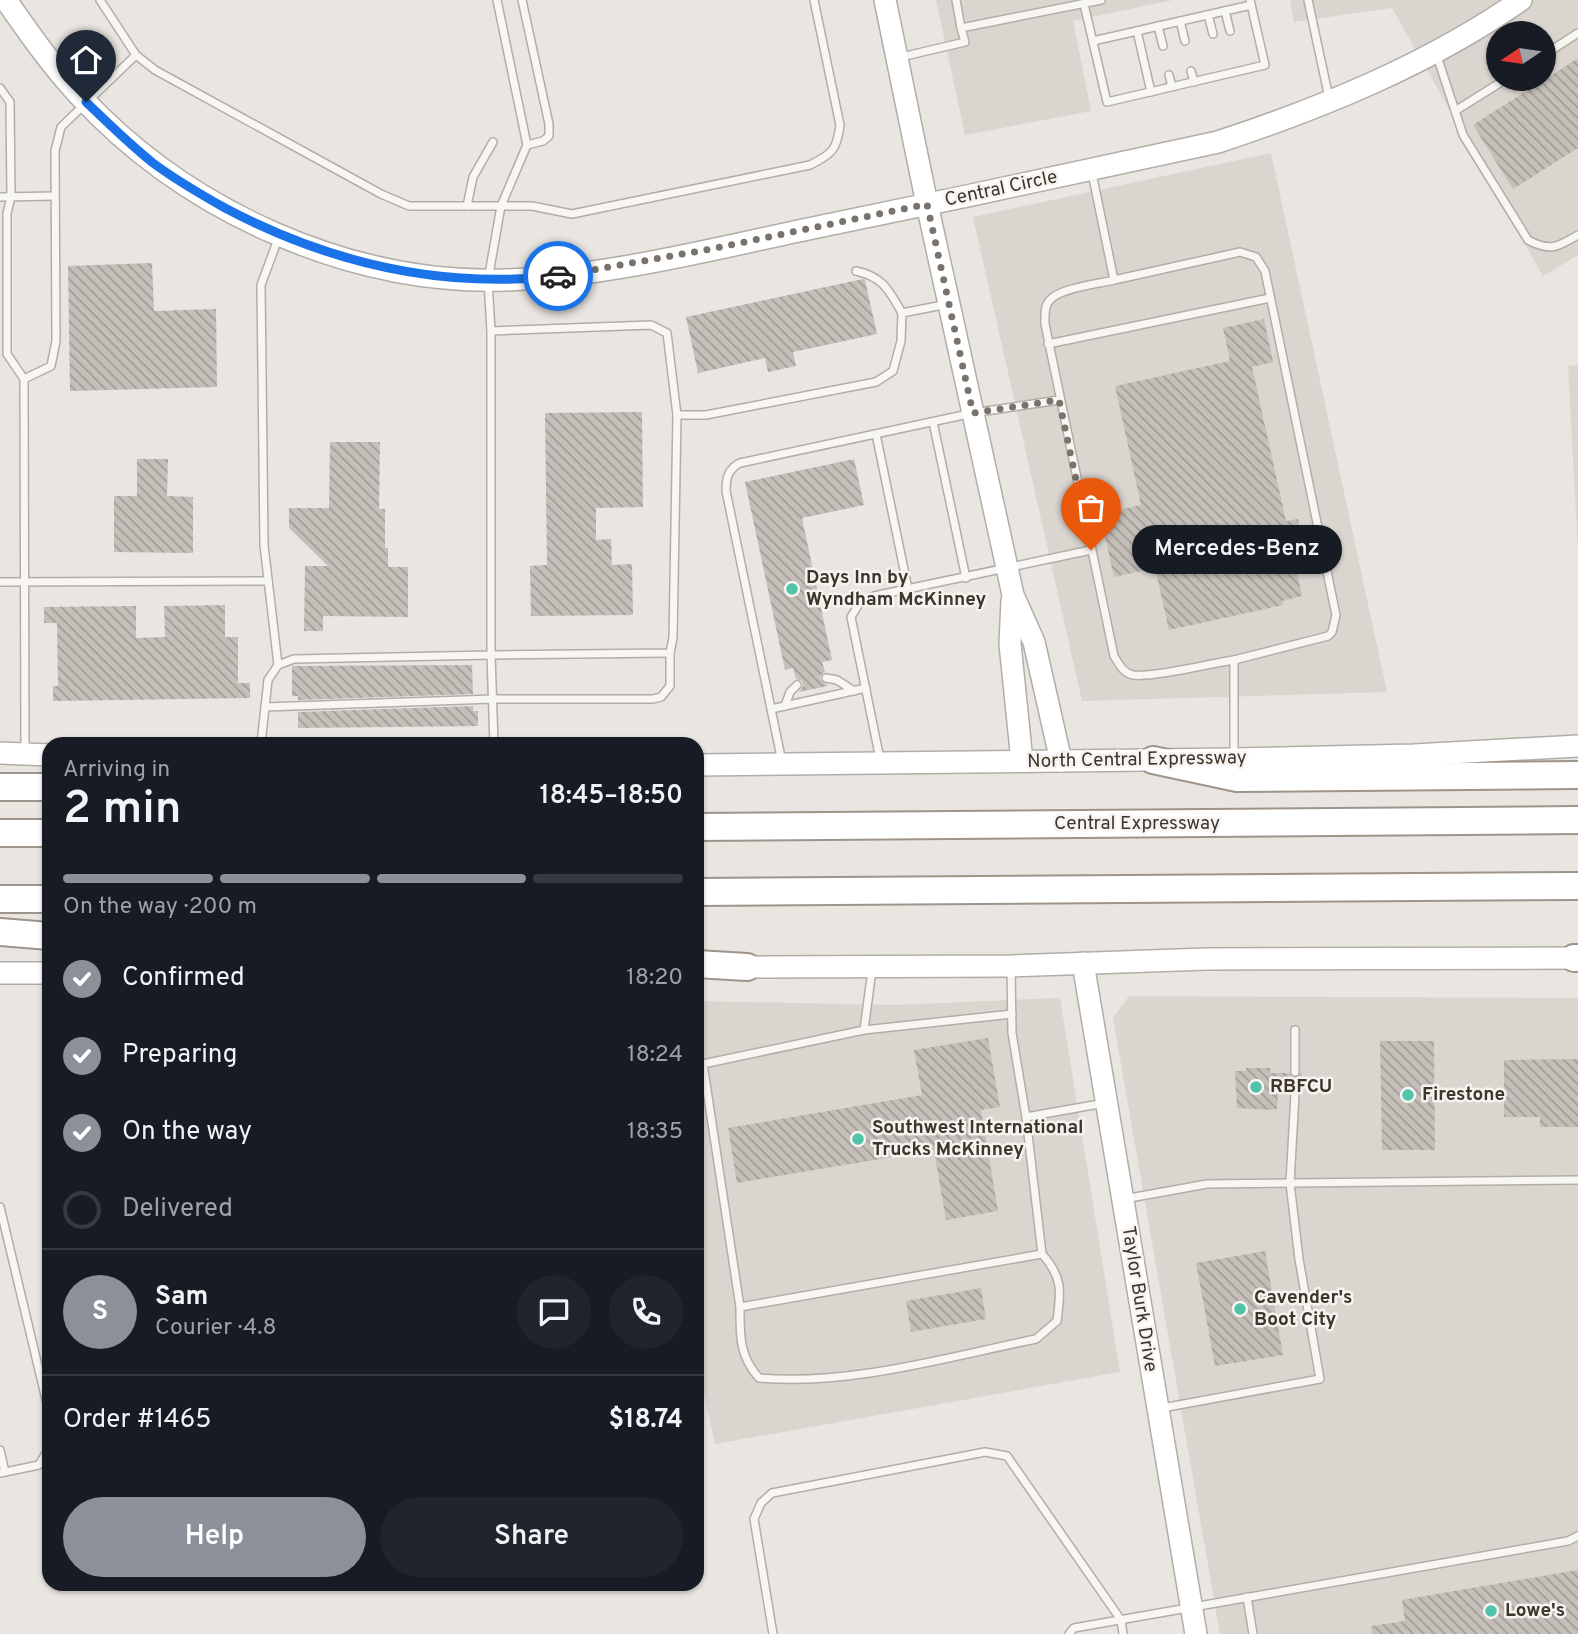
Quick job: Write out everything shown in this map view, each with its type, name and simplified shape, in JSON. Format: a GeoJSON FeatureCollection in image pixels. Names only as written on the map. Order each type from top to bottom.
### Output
{"type":"FeatureCollection","features":[{"type":"Feature","properties":{"kind":"highway"},"geometry":{"type":"LineString","coordinates":[[1153,760],[1237,778],[1578,775]]}},
{"type":"Feature","properties":{"kind":"highway"},"geometry":{"type":"LineString","coordinates":[[0,787],[42,787]]}},
{"type":"Feature","properties":{"kind":"highway","name":"Central Expressway"},"geometry":{"type":"LineString","coordinates":[[704,827],[1578,820]]}},
{"type":"Feature","properties":{"kind":"highway"},"geometry":{"type":"LineString","coordinates":[[0,833],[42,833]]}},
{"type":"Feature","properties":{"kind":"highway"},"geometry":{"type":"LineString","coordinates":[[704,892],[1578,887]]}},
{"type":"Feature","properties":{"kind":"highway"},"geometry":{"type":"LineString","coordinates":[[0,899],[42,899]]}},
{"type":"Feature","properties":{"kind":"highway"},"geometry":{"type":"LineString","coordinates":[[0,932],[42,935]]}},
{"type":"Feature","properties":{"kind":"highway"},"geometry":{"type":"LineString","coordinates":[[704,966],[747,967]]}},
{"type":"Feature","properties":{"kind":"street","name":"Central Circle"},"geometry":{"type":"LineString","coordinates":[[6,0],[42,52],[86,102],[130,144],[193,190],[279,235],[376,267],[409,273],[488,280],[542,278],[586,272],[711,249],[1218,142],[1330,103],[1436,52],[1521,0]]}},
{"type":"Feature","properties":{"kind":"street"},"geometry":{"type":"LineString","coordinates":[[885,0],[948,304],[1013,595],[1034,642],[1061,761]]}},
{"type":"Feature","properties":{"kind":"street"},"geometry":{"type":"LineString","coordinates":[[1013,595],[1010,644],[1022,761]]}},
{"type":"Feature","properties":{"kind":"street","name":"North Central Expressway"},"geometry":{"type":"LineString","coordinates":[[704,765],[1234,760],[1415,755],[1578,746]]}},
{"type":"Feature","properties":{"kind":"street"},"geometry":{"type":"LineString","coordinates":[[0,753],[42,755]]}},
{"type":"Feature","properties":{"kind":"street"},"geometry":{"type":"LineString","coordinates":[[747,967],[1011,966],[1206,959],[1577,958]]}},
{"type":"Feature","properties":{"kind":"street","name":"Taylor Burk Drive"},"geometry":{"type":"LineString","coordinates":[[1083,963],[1196,1634]]}},
{"type":"Feature","properties":{"kind":"street"},"geometry":{"type":"LineString","coordinates":[[0,973],[42,973]]}},
{"type":"Feature","properties":{"kind":"lane"},"geometry":{"type":"LineString","coordinates":[[100,0],[136,55],[155,69],[381,194],[409,206],[532,206],[572,214],[810,165],[827,156],[837,145],[840,125],[814,0]]}},
{"type":"Feature","properties":{"kind":"lane"},"geometry":{"type":"LineString","coordinates":[[494,737],[491,655],[491,331],[488,320],[488,280],[501,206],[527,145],[497,0]]}},
{"type":"Feature","properties":{"kind":"lane"},"geometry":{"type":"LineString","coordinates":[[522,0],[549,124],[549,136],[543,141],[527,145]]}},
{"type":"Feature","properties":{"kind":"lane"},"geometry":{"type":"LineString","coordinates":[[897,58],[965,42],[956,0]]}},
{"type":"Feature","properties":{"kind":"lane"},"geometry":{"type":"LineString","coordinates":[[961,28],[1101,0]]}},
{"type":"Feature","properties":{"kind":"lane"},"geometry":{"type":"LineString","coordinates":[[1308,0],[1330,103]]}},
{"type":"Feature","properties":{"kind":"lane"},"geometry":{"type":"LineString","coordinates":[[1084,4],[1107,102],[1265,65],[1250,3],[1093,41]]}},
{"type":"Feature","properties":{"kind":"lane"},"geometry":{"type":"LineString","coordinates":[[1225,11],[1230,31]]}},
{"type":"Feature","properties":{"kind":"lane"},"geometry":{"type":"LineString","coordinates":[[1208,15],[1213,34]]}},
{"type":"Feature","properties":{"kind":"lane"},"geometry":{"type":"LineString","coordinates":[[1180,21],[1185,41]]}},
{"type":"Feature","properties":{"kind":"lane"},"geometry":{"type":"LineString","coordinates":[[1158,26],[1163,46]]}},
{"type":"Feature","properties":{"kind":"lane"},"geometry":{"type":"LineString","coordinates":[[1138,31],[1152,92]]}},
{"type":"Feature","properties":{"kind":"lane"},"geometry":{"type":"LineString","coordinates":[[1556,47],[1578,33]]}},
{"type":"Feature","properties":{"kind":"lane"},"geometry":{"type":"LineString","coordinates":[[1436,52],[1463,135],[1528,240],[1542,248],[1561,246],[1578,235]]}},
{"type":"Feature","properties":{"kind":"lane"},"geometry":{"type":"LineString","coordinates":[[24,379],[51,366],[56,341],[55,150],[61,127],[136,55]]}},
{"type":"Feature","properties":{"kind":"lane"},"geometry":{"type":"LineString","coordinates":[[1237,61],[1240,71]]}},
{"type":"Feature","properties":{"kind":"lane"},"geometry":{"type":"LineString","coordinates":[[1220,65],[1222,75]]}},
{"type":"Feature","properties":{"kind":"lane"},"geometry":{"type":"LineString","coordinates":[[1191,71],[1194,82]]}},
{"type":"Feature","properties":{"kind":"lane"},"geometry":{"type":"LineString","coordinates":[[1169,75],[1172,87]]}},
{"type":"Feature","properties":{"kind":"lane"},"geometry":{"type":"LineString","coordinates":[[0,88],[10,102],[11,197],[7,213],[7,354],[24,379],[25,754]]}},
{"type":"Feature","properties":{"kind":"lane"},"geometry":{"type":"LineString","coordinates":[[1455,111],[1487,91]]}},
{"type":"Feature","properties":{"kind":"lane"},"geometry":{"type":"LineString","coordinates":[[467,206],[473,177],[492,142]]}},
{"type":"Feature","properties":{"kind":"lane"},"geometry":{"type":"LineString","coordinates":[[1091,170],[1114,280]]}},
{"type":"Feature","properties":{"kind":"lane"},"geometry":{"type":"LineString","coordinates":[[0,197],[55,196]]}},
{"type":"Feature","properties":{"kind":"lane"},"geometry":{"type":"LineString","coordinates":[[278,665],[264,545],[261,285],[279,235]]}},
{"type":"Feature","properties":{"kind":"lane"},"geometry":{"type":"LineString","coordinates":[[1240,253],[1256,257],[1261,263],[1270,298],[1334,607],[1335,623],[1328,636],[1234,660],[1147,675],[1131,675],[1122,669],[1114,656],[1059,400],[1048,344],[1045,310],[1049,300],[1061,292],[1240,253]]}},
{"type":"Feature","properties":{"kind":"lane"},"geometry":{"type":"LineString","coordinates":[[677,415],[706,415],[876,382],[892,371],[901,341],[902,313],[890,291],[873,275],[856,271]]}},
{"type":"Feature","properties":{"kind":"lane"},"geometry":{"type":"LineString","coordinates":[[1048,344],[1270,298]]}},
{"type":"Feature","properties":{"kind":"lane"},"geometry":{"type":"LineString","coordinates":[[902,313],[948,304]]}},
{"type":"Feature","properties":{"kind":"lane"},"geometry":{"type":"LineString","coordinates":[[265,707],[493,699],[653,699],[661,696],[670,686],[677,415],[667,333],[651,325],[491,331]]}},
{"type":"Feature","properties":{"kind":"lane"},"geometry":{"type":"LineString","coordinates":[[782,763],[726,491],[726,477],[733,467],[740,463],[973,413],[1059,400]]}},
{"type":"Feature","properties":{"kind":"lane"},"geometry":{"type":"LineString","coordinates":[[933,422],[966,578]]}},
{"type":"Feature","properties":{"kind":"lane"},"geometry":{"type":"LineString","coordinates":[[876,434],[908,589]]}},
{"type":"Feature","properties":{"kind":"lane"},"geometry":{"type":"LineString","coordinates":[[881,762],[851,617],[859,604],[874,596],[1091,550]]}},
{"type":"Feature","properties":{"kind":"lane"},"geometry":{"type":"LineString","coordinates":[[0,582],[268,581]]}},
{"type":"Feature","properties":{"kind":"lane"},"geometry":{"type":"LineString","coordinates":[[262,737],[268,680],[278,665],[294,659],[670,653]]}},
{"type":"Feature","properties":{"kind":"lane"},"geometry":{"type":"LineString","coordinates":[[1234,660],[1234,760]]}},
{"type":"Feature","properties":{"kind":"lane"},"geometry":{"type":"LineString","coordinates":[[826,678],[837,680],[854,691]]}},
{"type":"Feature","properties":{"kind":"lane"},"geometry":{"type":"LineString","coordinates":[[785,706],[790,692],[797,685]]}},
{"type":"Feature","properties":{"kind":"lane"},"geometry":{"type":"LineString","coordinates":[[771,709],[866,688]]}},
{"type":"Feature","properties":{"kind":"lane"},"geometry":{"type":"LineString","coordinates":[[864,1030],[872,965]]}},
{"type":"Feature","properties":{"kind":"lane"},"geometry":{"type":"LineString","coordinates":[[704,1071],[740,1307],[740,1336],[747,1365],[759,1378],[841,1376],[1036,1339],[1057,1321],[1061,1294],[1054,1268],[1042,1254],[1026,1117],[1012,1033],[1011,966]]}},
{"type":"Feature","properties":{"kind":"lane"},"geometry":{"type":"LineString","coordinates":[[704,1064],[864,1030],[1012,1014]]}},
{"type":"Feature","properties":{"kind":"lane"},"geometry":{"type":"LineString","coordinates":[[1295,1030],[1295,1073]]}},
{"type":"Feature","properties":{"kind":"lane"},"geometry":{"type":"LineString","coordinates":[[1158,1409],[1320,1379],[1298,1259],[1290,1183],[1296,1094]]}},
{"type":"Feature","properties":{"kind":"lane"},"geometry":{"type":"LineString","coordinates":[[1026,1117],[1107,1103]]}},
{"type":"Feature","properties":{"kind":"lane"},"geometry":{"type":"LineString","coordinates":[[1123,1199],[1207,1184],[1578,1180]]}},
{"type":"Feature","properties":{"kind":"lane"},"geometry":{"type":"LineString","coordinates":[[0,1207],[42,1383]]}},
{"type":"Feature","properties":{"kind":"lane"},"geometry":{"type":"LineString","coordinates":[[740,1307],[1042,1254]]}},
{"type":"Feature","properties":{"kind":"lane"},"geometry":{"type":"LineString","coordinates":[[0,1450],[2,1472],[39,1465],[42,1460]]}},
{"type":"Feature","properties":{"kind":"lane"},"geometry":{"type":"LineString","coordinates":[[773,1634],[754,1519],[761,1503],[772,1493],[985,1452],[1007,1456],[1121,1620],[1123,1634]]}},
{"type":"Feature","properties":{"kind":"lane"},"geometry":{"type":"LineString","coordinates":[[1069,1634],[1074,1628],[1568,1541],[1578,1536]]}},
{"type":"Feature","properties":{"kind":"lane"},"geometry":{"type":"LineString","coordinates":[[1568,1541],[1578,1543]]}},
{"type":"Feature","properties":{"kind":"lane"},"geometry":{"type":"LineString","coordinates":[[1247,1597],[1253,1634]]}},
{"type":"Feature","properties":{"kind":"shaded area"},"geometry":{"type":"Polygon","coordinates":[[[936,0],[1173,0],[1073,21],[1091,111],[965,135],[936,0]]]}},
{"type":"Feature","properties":{"kind":"shaded area"},"geometry":{"type":"Polygon","coordinates":[[[1290,0],[1578,0],[1578,255],[1543,276],[1392,8],[1294,22],[1290,0]]]}},
{"type":"Feature","properties":{"kind":"shaded area"},"geometry":{"type":"Polygon","coordinates":[[[1271,153],[1387,692],[1082,701],[973,217],[1271,153]]]}},
{"type":"Feature","properties":{"kind":"shaded area"},"geometry":{"type":"Polygon","coordinates":[[[1578,365],[1578,552],[1568,366],[1578,365]]]}},
{"type":"Feature","properties":{"kind":"shaded area"},"geometry":{"type":"Polygon","coordinates":[[[1129,996],[1578,998],[1578,1634],[1220,1634],[1113,1018],[1129,996]]]}},
{"type":"Feature","properties":{"kind":"shaded area"},"geometry":{"type":"Polygon","coordinates":[[[1060,998],[1120,1372],[715,1444],[704,1394],[704,1001],[893,1005],[1060,998]]]}},
{"type":"Feature","properties":{"kind":"building"},"geometry":{"type":"Polygon","coordinates":[[[1578,58],[1578,148],[1513,189],[1473,125],[1526,91],[1556,91],[1556,72],[1578,58]]]}},
{"type":"Feature","properties":{"kind":"building"},"geometry":{"type":"Polygon","coordinates":[[[152,263],[154,311],[216,309],[217,387],[70,391],[68,266],[152,263]]]}},
{"type":"Feature","properties":{"kind":"building"},"geometry":{"type":"Polygon","coordinates":[[[863,279],[877,334],[793,352],[796,366],[768,372],[765,358],[698,373],[686,317],[863,279]]]}},
{"type":"Feature","properties":{"kind":"building"},"geometry":{"type":"Polygon","coordinates":[[[1264,319],[1273,362],[1252,367],[1286,521],[1298,519],[1302,540],[1291,543],[1302,596],[1282,601],[1283,605],[1169,630],[1155,568],[1114,577],[1100,514],[1141,505],[1115,386],[1230,361],[1223,328],[1264,319]]]}},
{"type":"Feature","properties":{"kind":"building"},"geometry":{"type":"Polygon","coordinates":[[[642,412],[643,507],[596,508],[596,540],[611,539],[612,565],[632,564],[633,615],[531,616],[530,566],[547,565],[545,413],[642,412]]]}},
{"type":"Feature","properties":{"kind":"building"},"geometry":{"type":"Polygon","coordinates":[[[330,442],[380,442],[379,509],[385,509],[388,567],[408,567],[408,617],[323,616],[323,631],[304,631],[305,566],[328,566],[289,528],[289,508],[329,508],[330,442]]]}},
{"type":"Feature","properties":{"kind":"building"},"geometry":{"type":"Polygon","coordinates":[[[137,459],[168,459],[167,496],[193,497],[193,553],[114,552],[114,496],[137,496],[137,459]]]}},
{"type":"Feature","properties":{"kind":"building","name":"Days Inn by Wyndham McKinney"},"geometry":{"type":"Polygon","coordinates":[[[854,459],[864,505],[802,518],[832,660],[822,662],[825,672],[820,679],[828,686],[799,692],[803,686],[802,681],[796,679],[793,668],[785,670],[745,482],[854,459]]]}},
{"type":"Feature","properties":{"kind":"building"},"geometry":{"type":"Polygon","coordinates":[[[225,605],[225,637],[238,637],[238,683],[250,683],[250,698],[53,701],[53,686],[58,686],[57,623],[44,623],[44,607],[136,606],[136,638],[165,637],[164,606],[225,605]]]}},
{"type":"Feature","properties":{"kind":"building"},"geometry":{"type":"Polygon","coordinates":[[[472,665],[473,694],[298,700],[298,696],[292,696],[292,666],[472,665]]]}},
{"type":"Feature","properties":{"kind":"building"},"geometry":{"type":"Polygon","coordinates":[[[473,706],[473,711],[478,711],[478,726],[298,728],[298,712],[473,706]]]}},
{"type":"Feature","properties":{"kind":"building","name":"Southwest International Trucks McKinney"},"geometry":{"type":"Polygon","coordinates":[[[988,1038],[1000,1107],[981,1110],[998,1211],[946,1220],[934,1150],[737,1183],[728,1128],[922,1095],[914,1050],[988,1038]]]}},
{"type":"Feature","properties":{"kind":"building","name":"Firestone"},"geometry":{"type":"Polygon","coordinates":[[[1380,1041],[1434,1041],[1435,1150],[1382,1150],[1380,1041]]]}},
{"type":"Feature","properties":{"kind":"building"},"geometry":{"type":"Polygon","coordinates":[[[1578,1059],[1578,1127],[1540,1127],[1540,1117],[1504,1117],[1504,1060],[1578,1059]]]}},
{"type":"Feature","properties":{"kind":"building","name":"RBFCU"},"geometry":{"type":"Polygon","coordinates":[[[1246,1068],[1270,1068],[1270,1073],[1289,1073],[1294,1078],[1302,1072],[1302,1094],[1295,1088],[1290,1090],[1289,1094],[1278,1095],[1277,1109],[1237,1108],[1235,1071],[1246,1071],[1246,1068]]]}},
{"type":"Feature","properties":{"kind":"building","name":"Cavender's Boot City"},"geometry":{"type":"Polygon","coordinates":[[[1265,1251],[1283,1355],[1215,1366],[1196,1263],[1265,1251]]]}},
{"type":"Feature","properties":{"kind":"building"},"geometry":{"type":"Polygon","coordinates":[[[981,1288],[986,1319],[911,1332],[906,1301],[981,1288]]]}},
{"type":"Feature","properties":{"kind":"building","name":"Lowe's"},"geometry":{"type":"Polygon","coordinates":[[[1578,1570],[1578,1634],[1372,1634],[1371,1626],[1405,1621],[1402,1600],[1578,1570]]]}},
{"type":"Feature","properties":{"kind":"way so far"},"geometry":{"type":"LineString","coordinates":[[558,276],[711,249],[927,204],[973,413],[1059,400],[1091,550]]}},
{"type":"Feature","properties":{"kind":"place","name":"Mercedes-Benz"},"geometry":{"type":"Point","coordinates":[1091,550]}},
{"type":"Feature","properties":{"kind":"place","name":"Days Inn by Wyndham McKinney"},"geometry":{"type":"Point","coordinates":[792,589]}},
{"type":"Feature","properties":{"kind":"place","name":"RBFCU"},"geometry":{"type":"Point","coordinates":[1256,1087]}},
{"type":"Feature","properties":{"kind":"place","name":"Firestone"},"geometry":{"type":"Point","coordinates":[1408,1095]}},
{"type":"Feature","properties":{"kind":"place","name":"Southwest International Trucks McKinney"},"geometry":{"type":"Point","coordinates":[858,1139]}},
{"type":"Feature","properties":{"kind":"place","name":"Cavender's Boot City"},"geometry":{"type":"Point","coordinates":[1240,1309]}},
{"type":"Feature","properties":{"kind":"place","name":"Lowe's"},"geometry":{"type":"Point","coordinates":[1491,1611]}},
{"type":"Feature","properties":{"kind":"route"},"geometry":{"type":"LineString","coordinates":[[86,102],[155,164],[193,190],[279,235],[337,256],[409,273],[503,280],[558,276]]}}]}
